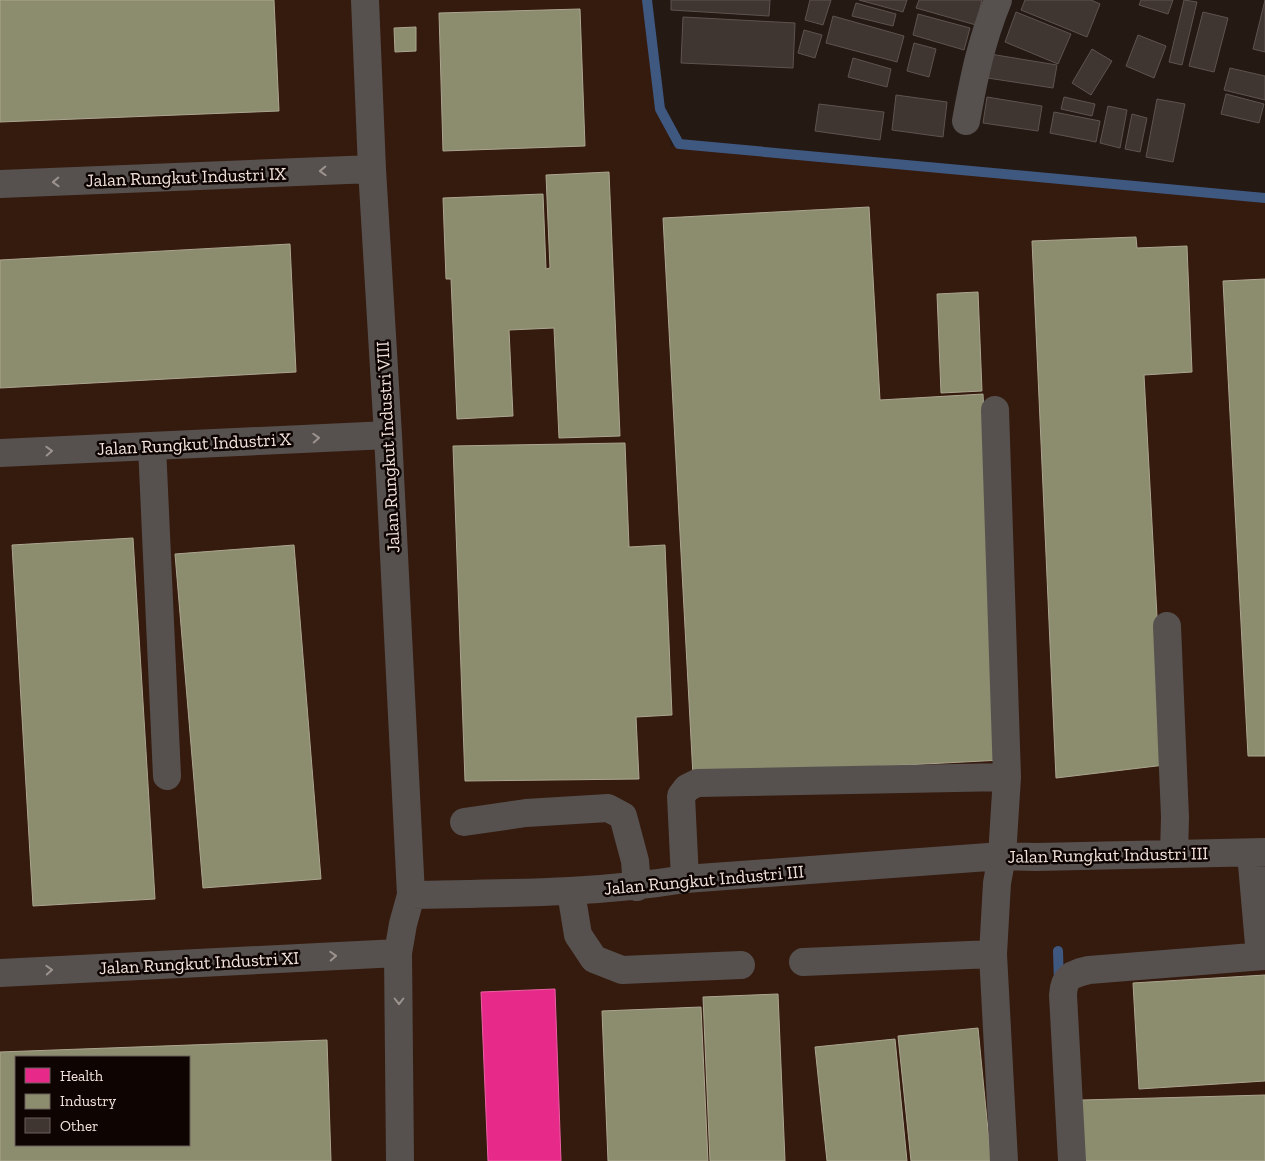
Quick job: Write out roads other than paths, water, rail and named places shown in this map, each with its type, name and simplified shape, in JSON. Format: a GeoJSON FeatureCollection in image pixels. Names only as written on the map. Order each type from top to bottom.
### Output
{"type":"FeatureCollection","features":[{"type":"Feature","properties":{"kind":"street","name":"Jalan Rungkut Industri VIII"},"geometry":{"type":"LineString","coordinates":[[365,0],[372,169],[388,435],[411,895]]}},
{"type":"Feature","properties":{"kind":"street"},"geometry":{"type":"LineString","coordinates":[[966,121],[977,61],[986,29],[998,0]]}},
{"type":"Feature","properties":{"kind":"street","name":"Jalan Rungkut Industri IX"},"geometry":{"type":"LineString","coordinates":[[0,184],[372,169]]}},
{"type":"Feature","properties":{"kind":"street"},"geometry":{"type":"LineString","coordinates":[[995,410],[1007,777],[1002,856],[997,883],[993,954],[1004,1161]]}},
{"type":"Feature","properties":{"kind":"street","name":"Jalan Rungkut Industri X"},"geometry":{"type":"LineString","coordinates":[[0,453],[388,435]]}},
{"type":"Feature","properties":{"kind":"street"},"geometry":{"type":"LineString","coordinates":[[152,446],[167,776]]}},
{"type":"Feature","properties":{"kind":"street"},"geometry":{"type":"LineString","coordinates":[[1167,626],[1176,817],[1174,854]]}},
{"type":"Feature","properties":{"kind":"street"},"geometry":{"type":"LineString","coordinates":[[685,879],[680,796],[687,788],[697,783],[1007,777]]}},
{"type":"Feature","properties":{"kind":"street"},"geometry":{"type":"LineString","coordinates":[[464,822],[526,813],[608,808],[623,816],[635,861],[637,887]]}},
{"type":"Feature","properties":{"kind":"street"},"geometry":{"type":"LineString","coordinates":[[1072,1161],[1063,995],[1067,978],[1089,970],[1262,956],[1258,852]]}},
{"type":"Feature","properties":{"kind":"street","name":"Jalan Rungkut Industri III"},"geometry":{"type":"LineString","coordinates":[[411,895],[571,892],[637,887],[685,879],[1002,856],[1036,857],[1258,852]]}},
{"type":"Feature","properties":{"kind":"street"},"geometry":{"type":"LineString","coordinates":[[571,892],[578,935],[594,959],[622,970],[741,965]]}},
{"type":"Feature","properties":{"kind":"street"},"geometry":{"type":"LineString","coordinates":[[400,1161],[398,953],[411,895]]}},
{"type":"Feature","properties":{"kind":"street","name":"Jalan Rungkut Industri XI"},"geometry":{"type":"LineString","coordinates":[[0,973],[398,953]]}},
{"type":"Feature","properties":{"kind":"street"},"geometry":{"type":"LineString","coordinates":[[804,962],[993,954]]}},
{"type":"Feature","properties":{"kind":"waterway"},"geometry":{"type":"LineString","coordinates":[[647,0],[660,109],[679,144],[1265,198]]}},
{"type":"Feature","properties":{"kind":"waterway"},"geometry":{"type":"LineString","coordinates":[[1058,951],[1059,983]]}}]}
